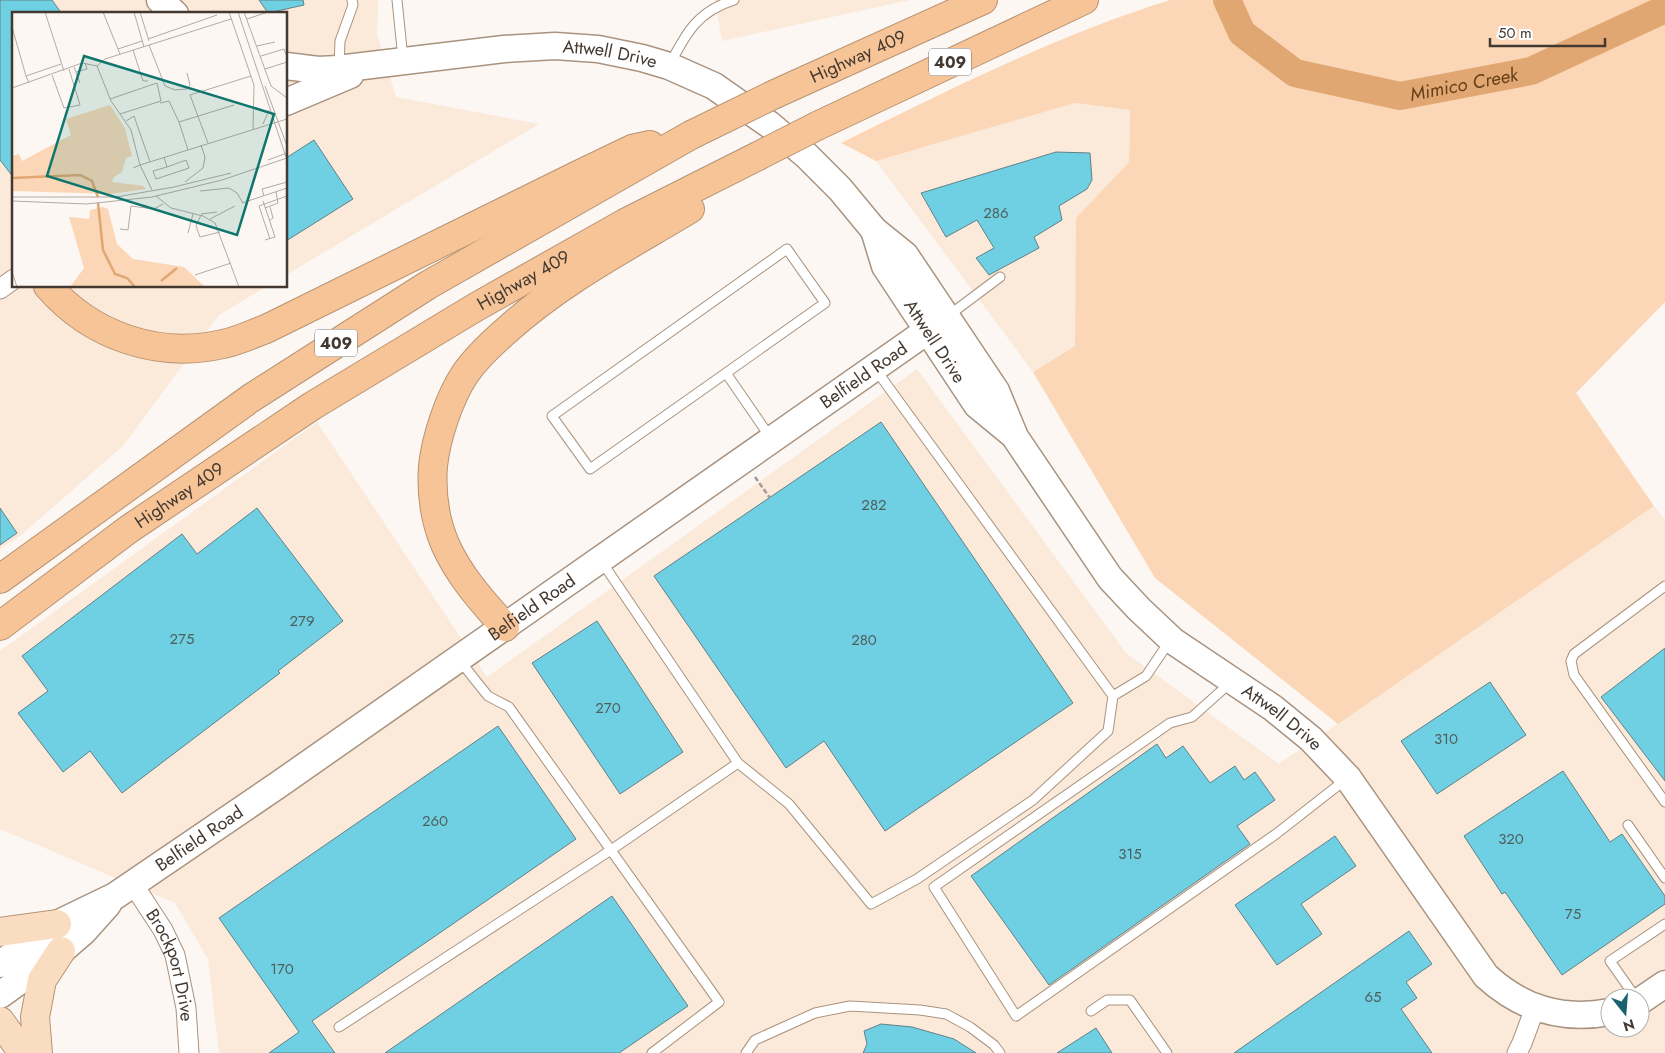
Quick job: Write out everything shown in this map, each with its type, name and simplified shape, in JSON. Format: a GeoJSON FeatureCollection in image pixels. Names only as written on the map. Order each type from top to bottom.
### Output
{"type":"FeatureCollection","features":[{"type":"Feature","properties":{"kind":"highway","name":"Highway 409"},"geometry":{"type":"LineString","coordinates":[[0,579],[251,398],[428,285],[691,135],[775,94],[983,0]]}},
{"type":"Feature","properties":{"kind":"highway","name":"Highway 409"},"geometry":{"type":"LineString","coordinates":[[0,626],[129,529],[312,406],[476,307],[608,233],[817,126],[1084,0]]}},
{"type":"Feature","properties":{"kind":"highway"},"geometry":{"type":"LineString","coordinates":[[50,288],[67,306],[111,334],[151,346],[193,349],[234,341],[266,329],[632,150],[691,135]]}},
{"type":"Feature","properties":{"kind":"highway"},"geometry":{"type":"LineString","coordinates":[[505,627],[472,589],[457,566],[446,545],[434,506],[432,487],[435,446],[447,410],[465,374],[490,345],[526,312],[572,280],[715,194],[758,156]]}},
{"type":"Feature","properties":{"kind":"highway"},"geometry":{"type":"LineString","coordinates":[[73,288],[78,307],[84,318]]}},
{"type":"Feature","properties":{"kind":"main road"},"geometry":{"type":"LineString","coordinates":[[160,0],[173,12]]}},
{"type":"Feature","properties":{"kind":"main road","name":"Attwell Drive"},"geometry":{"type":"LineString","coordinates":[[288,66],[318,70],[338,69],[504,49],[556,46],[598,49],[669,66],[714,86],[770,125],[807,156],[840,189],[874,230],[885,266],[937,324],[977,405],[1016,437],[1110,578],[1139,610],[1171,639],[1273,708],[1311,739],[1348,778],[1486,976],[1496,985],[1518,1000],[1535,1008],[1576,1016],[1600,1013]]}},
{"type":"Feature","properties":{"kind":"main road"},"geometry":{"type":"LineString","coordinates":[[288,101],[391,63]]}},
{"type":"Feature","properties":{"kind":"main road","name":"Belfield Road"},"geometry":{"type":"LineString","coordinates":[[0,964],[56,924],[124,890],[286,780],[937,324]]}},
{"type":"Feature","properties":{"kind":"main road","name":"Belfield Road"},"geometry":{"type":"LineString","coordinates":[[0,994],[61,951],[83,932],[124,890]]}},
{"type":"Feature","properties":{"kind":"main road"},"geometry":{"type":"LineString","coordinates":[[0,932],[56,924]]}},
{"type":"Feature","properties":{"kind":"main road"},"geometry":{"type":"LineString","coordinates":[[38,1053],[35,1017],[42,980],[61,951]]}},
{"type":"Feature","properties":{"kind":"main road"},"geometry":{"type":"LineString","coordinates":[[1650,994],[1665,984]]}},
{"type":"Feature","properties":{"kind":"main road"},"geometry":{"type":"LineString","coordinates":[[0,1021],[23,1053]]}},
{"type":"Feature","properties":{"kind":"street"},"geometry":{"type":"LineString","coordinates":[[0,289],[12,280]]}},
{"type":"Feature","properties":{"kind":"street","name":"Brockport Drive"},"geometry":{"type":"LineString","coordinates":[[124,890],[163,930],[175,955],[186,1008],[189,1053]]}},
{"type":"Feature","properties":{"kind":"street"},"geometry":{"type":"LineString","coordinates":[[1517,1053],[1535,1008]]}},
{"type":"Feature","properties":{"kind":"lane"},"geometry":{"type":"LineString","coordinates":[[338,69],[340,41],[353,5],[352,0]]}},
{"type":"Feature","properties":{"kind":"lane"},"geometry":{"type":"LineString","coordinates":[[391,63],[397,0]]}},
{"type":"Feature","properties":{"kind":"lane"},"geometry":{"type":"LineString","coordinates":[[669,66],[686,35],[697,21],[709,11],[734,0]]}},
{"type":"Feature","properties":{"kind":"lane"},"geometry":{"type":"LineString","coordinates":[[787,250],[825,303],[726,374],[590,469],[552,416],[787,250]]}},
{"type":"Feature","properties":{"kind":"lane"},"geometry":{"type":"LineString","coordinates":[[937,324],[1000,277]]}},
{"type":"Feature","properties":{"kind":"lane"},"geometry":{"type":"LineString","coordinates":[[601,560],[738,763],[789,804],[871,904],[917,879],[1033,800],[1108,730],[1114,696],[874,367]]}},
{"type":"Feature","properties":{"kind":"lane"},"geometry":{"type":"LineString","coordinates":[[726,374],[772,439]]}},
{"type":"Feature","properties":{"kind":"lane"},"geometry":{"type":"LineString","coordinates":[[1665,586],[1574,654],[1571,661],[1574,675],[1665,802]]}},
{"type":"Feature","properties":{"kind":"lane"},"geometry":{"type":"LineString","coordinates":[[1114,696],[1146,676],[1171,639]]}},
{"type":"Feature","properties":{"kind":"lane"},"geometry":{"type":"LineString","coordinates":[[458,659],[488,696],[509,707],[719,1002],[652,1053]]}},
{"type":"Feature","properties":{"kind":"lane"},"geometry":{"type":"LineString","coordinates":[[1233,681],[1192,716],[1170,723],[934,887],[1016,1016],[1276,834],[1348,778]]}},
{"type":"Feature","properties":{"kind":"lane"},"geometry":{"type":"LineString","coordinates":[[340,1027],[611,850],[738,763]]}},
{"type":"Feature","properties":{"kind":"lane"},"geometry":{"type":"LineString","coordinates":[[1628,825],[1665,878]]}},
{"type":"Feature","properties":{"kind":"lane"},"geometry":{"type":"LineString","coordinates":[[1629,988],[1610,961],[1665,924]]}},
{"type":"Feature","properties":{"kind":"lane"},"geometry":{"type":"LineString","coordinates":[[1091,1012],[1107,1000],[1130,1000],[1167,1053]]}},
{"type":"Feature","properties":{"kind":"lane"},"geometry":{"type":"LineString","coordinates":[[746,1053],[755,1040],[815,1013],[850,1006],[920,1010],[946,1014],[978,1033],[994,1045],[1000,1053]]}},
{"type":"Feature","properties":{"kind":"path"},"geometry":{"type":"LineString","coordinates":[[742,460],[770,498]]}},
{"type":"Feature","properties":{"kind":"shaded area"},"geometry":{"type":"Polygon","coordinates":[[[0,0],[378,0],[377,35],[396,97],[539,124],[288,274],[288,12],[12,12],[12,288],[264,288],[219,315],[124,445],[20,536],[0,549],[0,0]]]}},
{"type":"Feature","properties":{"kind":"shaded area"},"geometry":{"type":"Polygon","coordinates":[[[715,0],[910,0],[722,41],[715,0]]]}},
{"type":"Feature","properties":{"kind":"shaded area"},"geometry":{"type":"Polygon","coordinates":[[[1170,0],[1665,0],[1665,302],[1576,393],[1654,506],[1338,724],[1155,578],[1033,372],[1075,346],[1076,218],[1129,162],[1130,110],[1075,103],[876,161],[841,143],[962,84],[1044,47],[1128,14],[1170,0]]]}},
{"type":"Feature","properties":{"kind":"shaded area"},"geometry":{"type":"Polygon","coordinates":[[[1075,103],[1130,110],[1129,162],[1076,218],[1075,346],[1033,372],[876,161],[1075,103]]]}},
{"type":"Feature","properties":{"kind":"shaded area"},"geometry":{"type":"Polygon","coordinates":[[[917,369],[1126,653],[1279,764],[1654,506],[1665,520],[1665,1053],[219,1053],[208,959],[175,903],[0,829],[0,651],[317,422],[487,677],[917,369]]]}},
{"type":"Feature","properties":{"kind":"building"},"geometry":{"type":"Polygon","coordinates":[[[0,0],[52,0],[61,12],[12,12],[12,175],[0,160],[0,0]]]}},
{"type":"Feature","properties":{"kind":"building"},"geometry":{"type":"Polygon","coordinates":[[[259,0],[303,0],[304,5],[267,12],[259,0]]]}},
{"type":"Feature","properties":{"kind":"building"},"geometry":{"type":"Polygon","coordinates":[[[314,140],[353,199],[288,240],[288,157],[314,140]]]}},
{"type":"Feature","properties":{"kind":"building"},"geometry":{"type":"Polygon","coordinates":[[[1056,152],[1090,153],[1092,180],[1087,189],[1059,206],[1062,220],[1034,237],[1039,248],[989,275],[976,258],[994,248],[977,220],[946,237],[921,193],[1056,152]]]}},
{"type":"Feature","properties":{"kind":"building"},"geometry":{"type":"Polygon","coordinates":[[[881,422],[1073,703],[885,831],[824,741],[786,768],[654,576],[881,422]]]}},
{"type":"Feature","properties":{"kind":"building"},"geometry":{"type":"Polygon","coordinates":[[[0,508],[17,533],[0,545],[0,508]]]}},
{"type":"Feature","properties":{"kind":"building"},"geometry":{"type":"Polygon","coordinates":[[[257,508],[343,621],[278,671],[280,673],[122,793],[90,751],[63,772],[18,713],[48,691],[22,656],[182,534],[197,554],[257,508]]]}},
{"type":"Feature","properties":{"kind":"building"},"geometry":{"type":"Polygon","coordinates":[[[597,621],[683,752],[620,794],[532,663],[597,621]]]}},
{"type":"Feature","properties":{"kind":"building"},"geometry":{"type":"Polygon","coordinates":[[[1665,648],[1665,781],[1601,697],[1665,648]]]}},
{"type":"Feature","properties":{"kind":"building"},"geometry":{"type":"Polygon","coordinates":[[[1490,682],[1526,735],[1437,794],[1401,741],[1490,682]]]}},
{"type":"Feature","properties":{"kind":"building"},"geometry":{"type":"Polygon","coordinates":[[[498,726],[576,839],[312,1021],[335,1053],[269,1053],[299,1032],[219,918],[498,726]]]}},
{"type":"Feature","properties":{"kind":"building"},"geometry":{"type":"Polygon","coordinates":[[[1157,744],[1166,758],[1183,746],[1210,783],[1235,766],[1244,780],[1255,772],[1275,800],[1237,826],[1250,844],[1049,985],[971,876],[1157,744]]]}},
{"type":"Feature","properties":{"kind":"building"},"geometry":{"type":"Polygon","coordinates":[[[1563,771],[1610,842],[1622,834],[1665,896],[1665,904],[1562,975],[1505,892],[1502,894],[1464,836],[1563,771]]]}},
{"type":"Feature","properties":{"kind":"building"},"geometry":{"type":"Polygon","coordinates":[[[1335,836],[1356,866],[1301,904],[1322,934],[1277,965],[1235,905],[1335,836]]]}},
{"type":"Feature","properties":{"kind":"building"},"geometry":{"type":"Polygon","coordinates":[[[612,896],[688,1006],[619,1053],[385,1053],[612,896]]]}},
{"type":"Feature","properties":{"kind":"building"},"geometry":{"type":"Polygon","coordinates":[[[1409,931],[1432,964],[1406,982],[1417,998],[1401,1009],[1432,1053],[1234,1053],[1409,931]]]}},
{"type":"Feature","properties":{"kind":"building"},"geometry":{"type":"Polygon","coordinates":[[[881,1024],[912,1027],[954,1039],[976,1053],[863,1053],[867,1044],[864,1031],[881,1024]]]}},
{"type":"Feature","properties":{"kind":"building"},"geometry":{"type":"Polygon","coordinates":[[[1096,1028],[1112,1053],[1057,1053],[1096,1028]]]}},
{"type":"Feature","properties":{"kind":"waterway","name":"Mimico Creek"},"geometry":{"type":"LineString","coordinates":[[1227,0],[1242,33],[1295,73],[1400,96],[1531,71],[1665,9]]}}]}
